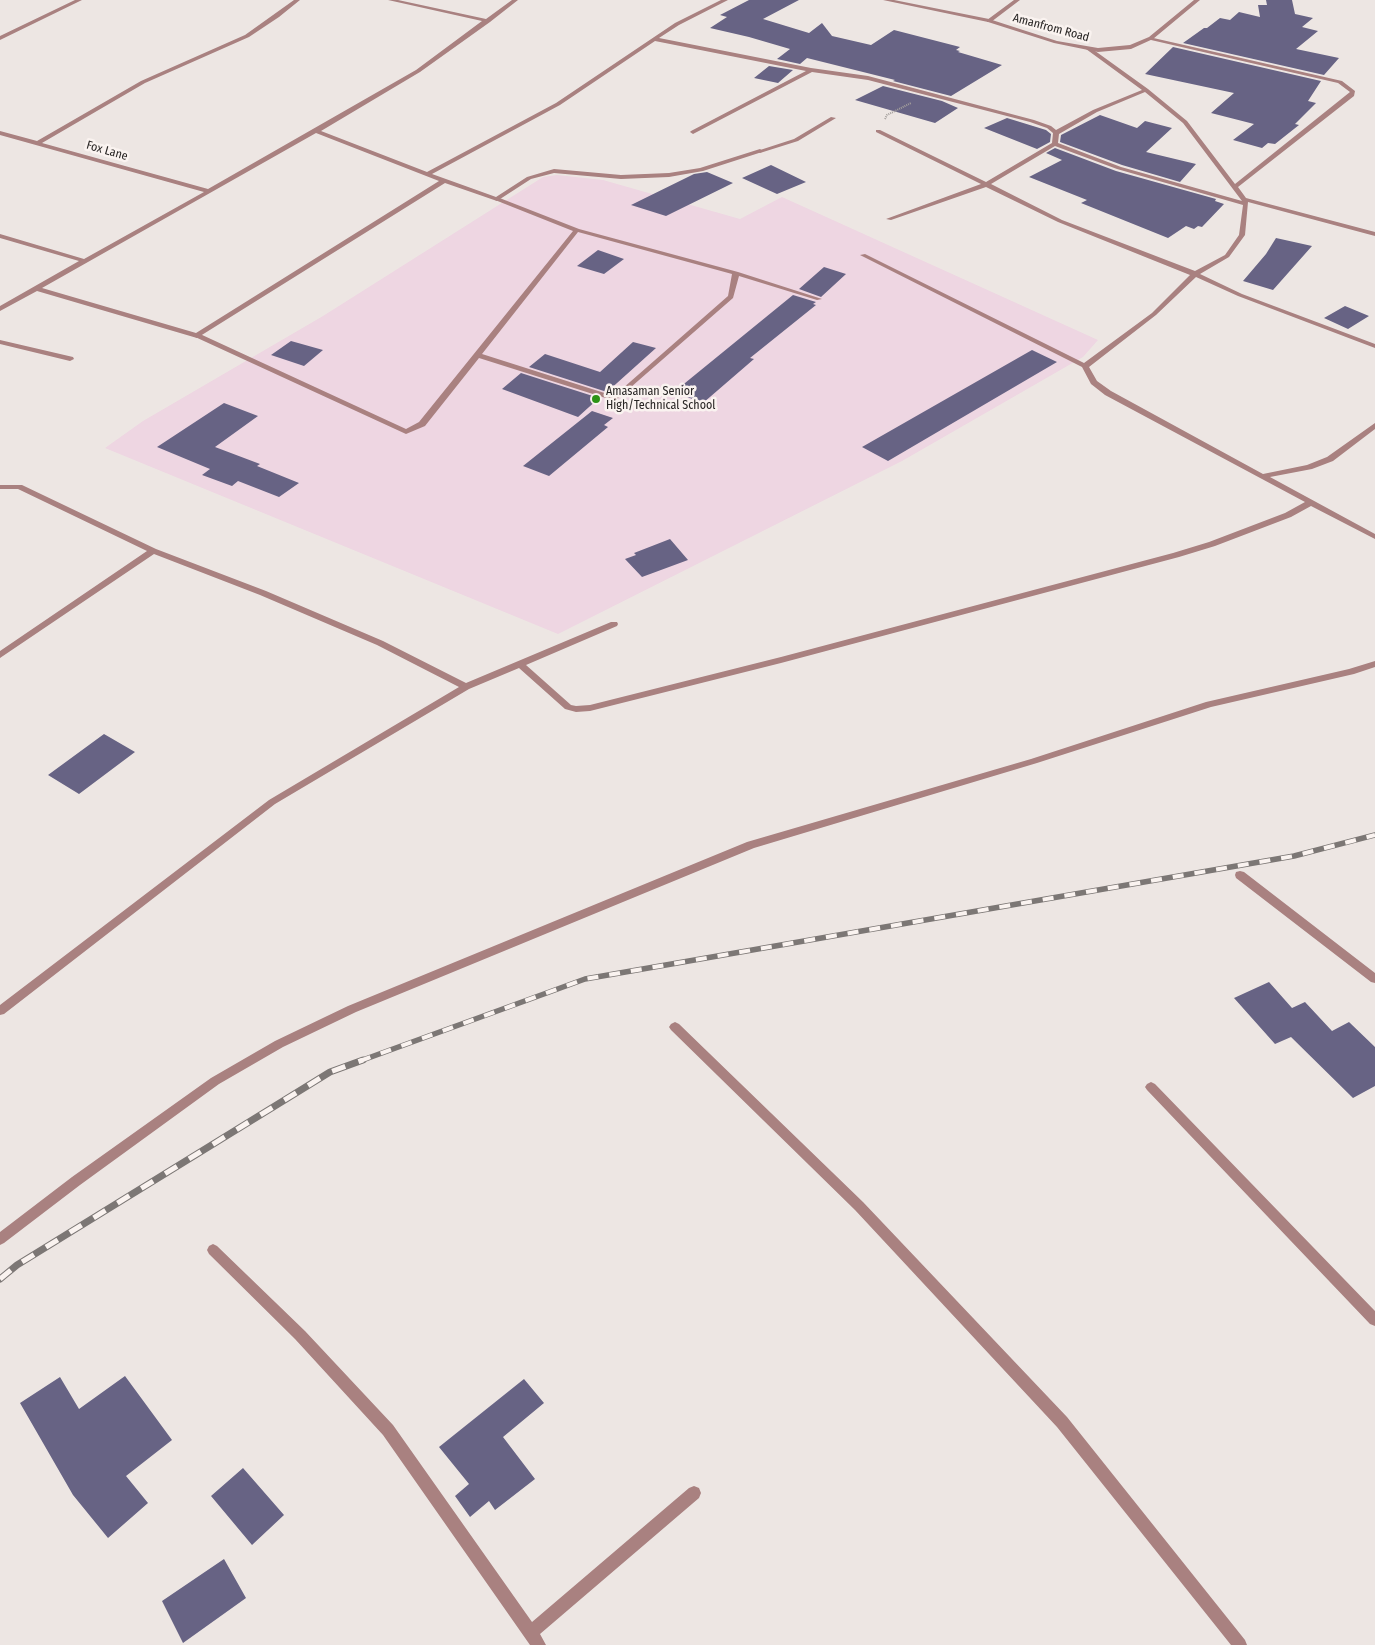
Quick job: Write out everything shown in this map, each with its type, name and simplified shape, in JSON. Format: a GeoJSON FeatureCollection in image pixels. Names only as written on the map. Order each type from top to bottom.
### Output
{"type":"FeatureCollection","features":[{"type":"Feature","properties":{"kind":"street"},"geometry":{"type":"LineString","coordinates":[[0,38],[79,0]]}},
{"type":"Feature","properties":{"kind":"street"},"geometry":{"type":"LineString","coordinates":[[38,143],[143,82],[246,36],[278,16],[297,0]]}},
{"type":"Feature","properties":{"kind":"street"},"geometry":{"type":"LineString","coordinates":[[391,0],[488,21]]}},
{"type":"Feature","properties":{"kind":"street"},"geometry":{"type":"LineString","coordinates":[[0,309],[316,131],[418,71],[515,0]]}},
{"type":"Feature","properties":{"kind":"street"},"geometry":{"type":"LineString","coordinates":[[428,174],[558,104],[677,24],[725,0]]}},
{"type":"Feature","properties":{"kind":"street","name":"Amanfrom Road"},"geometry":{"type":"LineString","coordinates":[[886,0],[989,21],[1056,42],[1089,49],[1121,49],[1151,38],[1197,0]]}},
{"type":"Feature","properties":{"kind":"street"},"geometry":{"type":"LineString","coordinates":[[989,21],[1017,0]]}},
{"type":"Feature","properties":{"kind":"street"},"geometry":{"type":"LineString","coordinates":[[1151,38],[1340,82],[1353,92],[1352,95],[1235,187]]}},
{"type":"Feature","properties":{"kind":"street"},"geometry":{"type":"LineString","coordinates":[[654,39],[811,70],[868,78],[1032,121],[1049,127],[1056,133]]}},
{"type":"Feature","properties":{"kind":"street"},"geometry":{"type":"LineString","coordinates":[[1085,366],[1154,314],[1195,274],[1227,256],[1242,235],[1245,201],[1185,122],[1146,90],[1089,49]]}},
{"type":"Feature","properties":{"kind":"street"},"geometry":{"type":"LineString","coordinates":[[693,132],[811,70]]}},
{"type":"Feature","properties":{"kind":"street"},"geometry":{"type":"LineString","coordinates":[[1056,133],[1095,111],[1146,90]]}},
{"type":"Feature","properties":{"kind":"street"},"geometry":{"type":"LineString","coordinates":[[497,199],[529,178],[554,171],[621,177],[669,175],[710,168],[796,140],[833,118]]}},
{"type":"Feature","properties":{"kind":"street"},"geometry":{"type":"LineString","coordinates":[[316,131],[576,230],[736,273],[819,299]]}},
{"type":"Feature","properties":{"kind":"street"},"geometry":{"type":"LineString","coordinates":[[878,132],[1060,221],[1195,274],[1240,295],[1375,346]]}},
{"type":"Feature","properties":{"kind":"street","name":"Fox Lane"},"geometry":{"type":"LineString","coordinates":[[0,133],[208,191]]}},
{"type":"Feature","properties":{"kind":"street"},"geometry":{"type":"LineString","coordinates":[[1055,144],[1056,133]]}},
{"type":"Feature","properties":{"kind":"street"},"geometry":{"type":"LineString","coordinates":[[889,219],[985,185],[1055,144]]}},
{"type":"Feature","properties":{"kind":"street"},"geometry":{"type":"LineString","coordinates":[[1055,144],[1119,168],[1375,234]]}},
{"type":"Feature","properties":{"kind":"street"},"geometry":{"type":"LineString","coordinates":[[197,336],[444,181]]}},
{"type":"Feature","properties":{"kind":"street"},"geometry":{"type":"LineString","coordinates":[[37,289],[197,336],[406,432],[422,424],[576,230]]}},
{"type":"Feature","properties":{"kind":"street"},"geometry":{"type":"LineString","coordinates":[[0,236],[85,261]]}},
{"type":"Feature","properties":{"kind":"street"},"geometry":{"type":"LineString","coordinates":[[863,255],[1085,366],[1094,382],[1108,393],[1375,537]]}},
{"type":"Feature","properties":{"kind":"street"},"geometry":{"type":"LineString","coordinates":[[477,355],[615,399],[731,297],[736,273]]}},
{"type":"Feature","properties":{"kind":"street"},"geometry":{"type":"LineString","coordinates":[[0,342],[70,359]]}},
{"type":"Feature","properties":{"kind":"street"},"geometry":{"type":"LineString","coordinates":[[1263,476],[1308,467],[1330,460],[1375,425]]}},
{"type":"Feature","properties":{"kind":"street"},"geometry":{"type":"LineString","coordinates":[[0,487],[19,487],[152,551],[263,593],[380,643],[466,687]]}},
{"type":"Feature","properties":{"kind":"street"},"geometry":{"type":"LineString","coordinates":[[520,664],[568,706],[576,709],[590,708],[781,660],[1212,544],[1288,515],[1310,502]]}},
{"type":"Feature","properties":{"kind":"street"},"geometry":{"type":"LineString","coordinates":[[0,655],[152,551]]}},
{"type":"Feature","properties":{"kind":"street"},"geometry":{"type":"LineString","coordinates":[[0,1011],[272,802],[466,687],[614,624]]}},
{"type":"Feature","properties":{"kind":"street"},"geometry":{"type":"LineString","coordinates":[[0,1239],[76,1181],[216,1081],[279,1044],[352,1009],[751,845],[1034,761],[1209,704],[1351,672],[1375,664]]}},
{"type":"Feature","properties":{"kind":"street"},"geometry":{"type":"LineString","coordinates":[[1240,875],[1375,979]]}},
{"type":"Feature","properties":{"kind":"street"},"geometry":{"type":"LineString","coordinates":[[676,1027],[859,1206],[1062,1422],[1240,1645]]}},
{"type":"Feature","properties":{"kind":"street"},"geometry":{"type":"LineString","coordinates":[[1151,1087],[1375,1320]]}},
{"type":"Feature","properties":{"kind":"street"},"geometry":{"type":"LineString","coordinates":[[213,1250],[300,1335],[388,1430],[534,1639],[694,1493]]}},
{"type":"Feature","properties":{"kind":"path"},"geometry":{"type":"LineString","coordinates":[[878,132],[876,128],[887,115],[901,110],[925,92]]}},
{"type":"Feature","properties":{"kind":"shaded area","name":"Amasaman Senior High/Technical School"},"geometry":{"type":"Polygon","coordinates":[[[557,175],[603,180],[740,219],[782,197],[1098,340],[1083,357],[902,461],[558,634],[105,448],[143,421],[323,316],[543,177],[557,175]]]}},
{"type":"Feature","properties":{"kind":"building"},"geometry":{"type":"Polygon","coordinates":[[[749,0],[799,0],[763,19],[809,33],[822,23],[832,36],[871,45],[894,30],[960,47],[956,50],[960,51],[958,52],[1002,65],[951,96],[807,58],[800,64],[777,59],[790,49],[710,28],[727,17],[720,15],[749,0]]]}},
{"type":"Feature","properties":{"kind":"building"},"geometry":{"type":"Polygon","coordinates":[[[1266,0],[1292,0],[1295,14],[1313,18],[1302,27],[1318,31],[1296,49],[1339,58],[1324,75],[1183,43],[1220,18],[1230,20],[1239,12],[1260,17],[1258,5],[1267,5],[1266,0]]]}},
{"type":"Feature","properties":{"kind":"building"},"geometry":{"type":"Polygon","coordinates":[[[1173,47],[1321,81],[1308,101],[1316,103],[1295,124],[1299,125],[1275,144],[1268,143],[1262,148],[1233,140],[1254,124],[1211,113],[1234,93],[1145,74],[1173,47]]]}},
{"type":"Feature","properties":{"kind":"building"},"geometry":{"type":"Polygon","coordinates":[[[769,66],[793,70],[778,83],[754,78],[769,66]]]}},
{"type":"Feature","properties":{"kind":"building"},"geometry":{"type":"Polygon","coordinates":[[[883,86],[942,101],[958,108],[935,123],[855,100],[883,86]]]}},
{"type":"Feature","properties":{"kind":"building"},"geometry":{"type":"Polygon","coordinates":[[[1100,115],[1137,128],[1145,121],[1172,128],[1146,152],[1196,164],[1180,182],[1122,165],[1060,142],[1061,135],[1100,115]]]}},
{"type":"Feature","properties":{"kind":"building"},"geometry":{"type":"Polygon","coordinates":[[[1007,118],[1046,130],[1051,134],[1050,142],[1037,149],[984,128],[1007,118]]]}},
{"type":"Feature","properties":{"kind":"building"},"geometry":{"type":"Polygon","coordinates":[[[1055,148],[1116,171],[1216,199],[1215,201],[1224,204],[1202,227],[1198,226],[1194,229],[1186,226],[1168,238],[1081,203],[1087,200],[1029,177],[1062,160],[1046,153],[1055,148]]]}},
{"type":"Feature","properties":{"kind":"building"},"geometry":{"type":"Polygon","coordinates":[[[771,165],[806,182],[777,194],[742,178],[771,165]]]}},
{"type":"Feature","properties":{"kind":"building"},"geometry":{"type":"Polygon","coordinates":[[[707,172],[733,183],[666,216],[631,205],[694,174],[707,172]]]}},
{"type":"Feature","properties":{"kind":"building"},"geometry":{"type":"Polygon","coordinates":[[[1276,238],[1312,246],[1273,290],[1243,281],[1266,254],[1276,238]]]}},
{"type":"Feature","properties":{"kind":"building"},"geometry":{"type":"Polygon","coordinates":[[[598,250],[624,259],[604,274],[577,266],[598,250]]]}},
{"type":"Feature","properties":{"kind":"building"},"geometry":{"type":"Polygon","coordinates":[[[824,267],[846,274],[821,297],[799,289],[824,267]]]}},
{"type":"Feature","properties":{"kind":"building"},"geometry":{"type":"Polygon","coordinates":[[[793,295],[816,302],[813,304],[816,305],[750,358],[754,359],[703,403],[674,392],[793,295]]]}},
{"type":"Feature","properties":{"kind":"building"},"geometry":{"type":"Polygon","coordinates":[[[1345,306],[1369,316],[1348,329],[1324,318],[1345,306]]]}},
{"type":"Feature","properties":{"kind":"building"},"geometry":{"type":"Polygon","coordinates":[[[291,341],[323,350],[304,366],[271,355],[291,341]]]}},
{"type":"Feature","properties":{"kind":"building"},"geometry":{"type":"Polygon","coordinates":[[[633,342],[656,348],[607,392],[529,367],[545,354],[600,372],[633,342]]]}},
{"type":"Feature","properties":{"kind":"building"},"geometry":{"type":"Polygon","coordinates":[[[1032,350],[1057,362],[888,461],[862,447],[1032,350]]]}},
{"type":"Feature","properties":{"kind":"building"},"geometry":{"type":"Polygon","coordinates":[[[521,373],[599,398],[578,417],[502,389],[521,373]]]}},
{"type":"Feature","properties":{"kind":"building"},"geometry":{"type":"Polygon","coordinates":[[[224,403],[258,416],[215,447],[260,464],[257,466],[299,483],[279,497],[238,481],[232,486],[202,475],[210,469],[157,447],[224,403]]]}},
{"type":"Feature","properties":{"kind":"building"},"geometry":{"type":"Polygon","coordinates":[[[592,411],[613,418],[604,425],[608,427],[549,476],[523,466],[592,411]]]}},
{"type":"Feature","properties":{"kind":"building"},"geometry":{"type":"Polygon","coordinates":[[[670,539],[688,560],[642,577],[625,559],[636,555],[634,553],[670,539]]]}},
{"type":"Feature","properties":{"kind":"building"},"geometry":{"type":"Polygon","coordinates":[[[104,734],[135,752],[79,794],[48,775],[104,734]]]}},
{"type":"Feature","properties":{"kind":"building"},"geometry":{"type":"Polygon","coordinates":[[[1269,982],[1292,1008],[1305,1002],[1332,1031],[1349,1022],[1375,1047],[1375,1086],[1353,1098],[1291,1037],[1275,1044],[1234,998],[1269,982]]]}},
{"type":"Feature","properties":{"kind":"building"},"geometry":{"type":"Polygon","coordinates":[[[125,1376],[172,1440],[126,1476],[148,1503],[108,1538],[73,1495],[20,1403],[60,1377],[79,1409],[125,1376]]]}},
{"type":"Feature","properties":{"kind":"building"},"geometry":{"type":"Polygon","coordinates":[[[524,1379],[544,1403],[503,1437],[535,1479],[495,1510],[489,1501],[470,1517],[455,1496],[469,1484],[439,1447],[524,1379]]]}},
{"type":"Feature","properties":{"kind":"building"},"geometry":{"type":"Polygon","coordinates":[[[243,1468],[284,1515],[252,1545],[211,1496],[243,1468]]]}},
{"type":"Feature","properties":{"kind":"building"},"geometry":{"type":"Polygon","coordinates":[[[224,1559],[246,1598],[183,1643],[162,1601],[224,1559]]]}},
{"type":"Feature","properties":{"kind":"railway"},"geometry":{"type":"LineString","coordinates":[[360,1061],[585,979],[1294,856],[1375,835]]}},
{"type":"Feature","properties":{"kind":"railway"},"geometry":{"type":"LineString","coordinates":[[0,1279],[17,1265],[330,1072],[363,1060]]}},
{"type":"Feature","properties":{"kind":"place","name":"Amasaman Senior High/Technical School"},"geometry":{"type":"Point","coordinates":[596,399]}}]}
